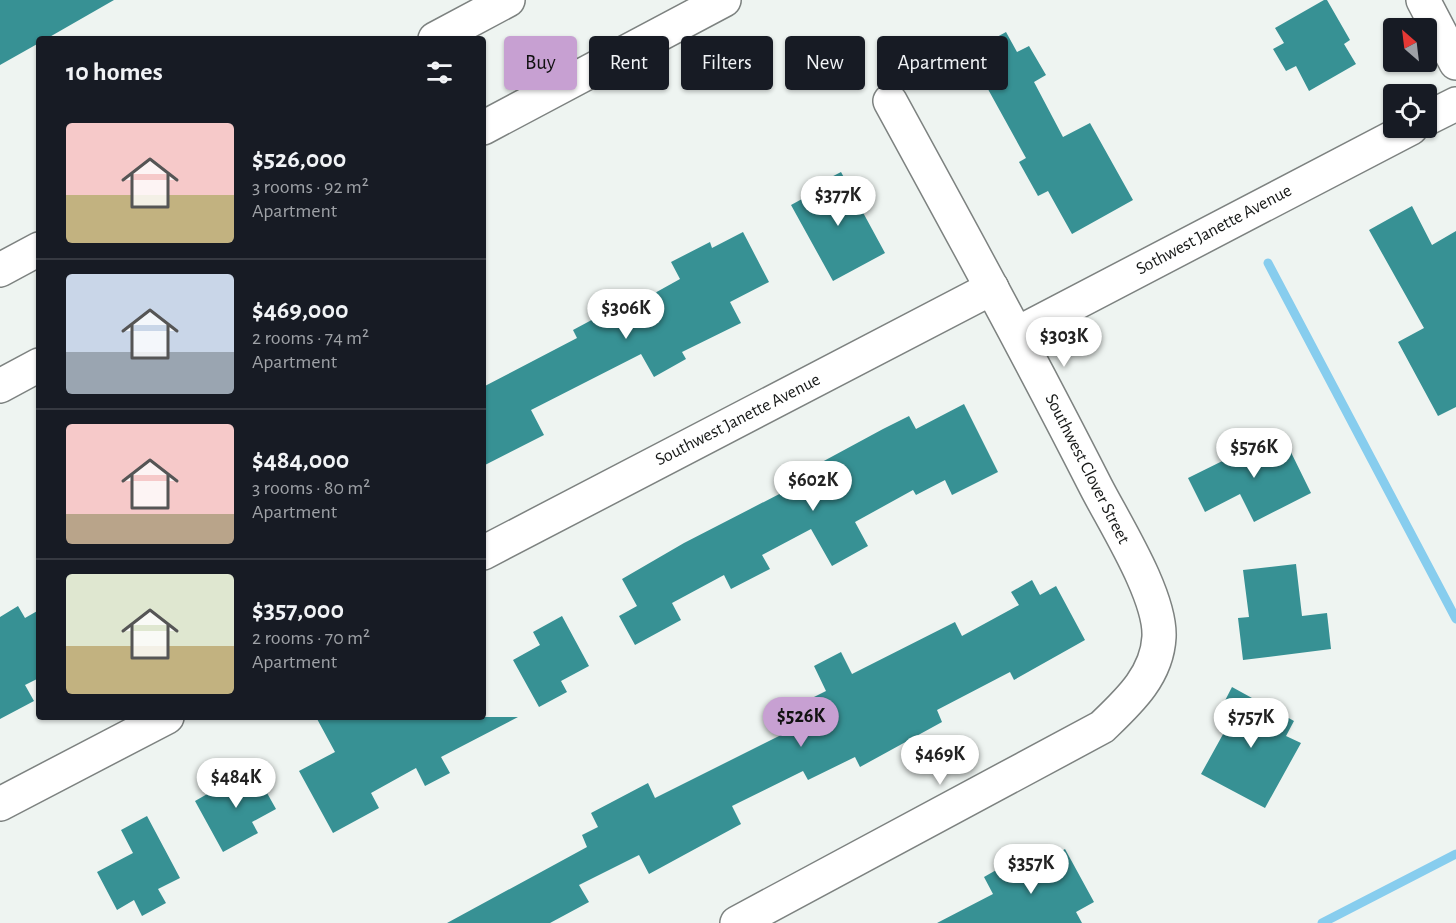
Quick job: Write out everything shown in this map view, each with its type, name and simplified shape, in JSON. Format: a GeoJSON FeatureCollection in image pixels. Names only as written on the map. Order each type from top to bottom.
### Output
{"type":"FeatureCollection","features":[{"type":"Feature","properties":{"kind":"street"},"geometry":{"type":"LineString","coordinates":[[441,36],[508,0]]}},
{"type":"Feature","properties":{"kind":"street"},"geometry":{"type":"LineString","coordinates":[[486,126],[724,0]]}},
{"type":"Feature","properties":{"kind":"street"},"geometry":{"type":"LineString","coordinates":[[1423,0],[1452,47]]}},
{"type":"Feature","properties":{"kind":"street","name":"Southwest Clover Street"},"geometry":{"type":"LineString","coordinates":[[737,923],[1102,727],[1128,702],[1149,675],[1157,655],[1159,635],[1144,581],[1018,333],[890,101]]}},
{"type":"Feature","properties":{"kind":"street"},"geometry":{"type":"LineString","coordinates":[[1437,114],[1456,104]]}},
{"type":"Feature","properties":{"kind":"street","name":"Sothwest Janette Avenue"},"geometry":{"type":"LineString","coordinates":[[1018,333],[1392,138]]}},
{"type":"Feature","properties":{"kind":"street"},"geometry":{"type":"LineString","coordinates":[[0,270],[36,251]]}},
{"type":"Feature","properties":{"kind":"street","name":"Southwest Janette Avenue"},"geometry":{"type":"LineString","coordinates":[[486,551],[992,288]]}},
{"type":"Feature","properties":{"kind":"street"},"geometry":{"type":"LineString","coordinates":[[0,386],[36,367]]}},
{"type":"Feature","properties":{"kind":"street"},"geometry":{"type":"LineString","coordinates":[[0,804],[161,720]]}},
{"type":"Feature","properties":{"kind":"building"},"geometry":{"type":"Polygon","coordinates":[[[0,0],[114,0],[51,36],[36,36],[36,45],[0,65],[0,0]]]}},
{"type":"Feature","properties":{"kind":"building"},"geometry":{"type":"Polygon","coordinates":[[[1327,0],[1350,40],[1344,44],[1356,64],[1309,91],[1296,66],[1286,71],[1273,49],[1284,43],[1275,28],[1327,0]]]}},
{"type":"Feature","properties":{"kind":"building"},"geometry":{"type":"Polygon","coordinates":[[[1006,32],[1017,52],[1029,46],[1046,75],[1034,82],[1063,137],[1090,123],[1133,200],[1072,234],[1048,191],[1038,196],[1019,162],[1026,158],[988,90],[1008,90],[1008,36],[999,36],[1006,32]]]}},
{"type":"Feature","properties":{"kind":"building"},"geometry":{"type":"Polygon","coordinates":[[[841,172],[885,253],[833,281],[791,205],[813,193],[810,188],[841,172]]]}},
{"type":"Feature","properties":{"kind":"building"},"geometry":{"type":"Polygon","coordinates":[[[1412,206],[1432,245],[1456,231],[1456,407],[1438,416],[1398,342],[1424,328],[1369,230],[1412,206]]]}},
{"type":"Feature","properties":{"kind":"building"},"geometry":{"type":"Polygon","coordinates":[[[743,232],[769,282],[730,302],[741,323],[682,352],[686,359],[654,377],[641,354],[531,410],[544,435],[486,464],[486,385],[577,338],[573,330],[614,308],[617,314],[680,279],[671,262],[710,242],[712,248],[743,232]]]}},
{"type":"Feature","properties":{"kind":"building"},"geometry":{"type":"Polygon","coordinates":[[[964,404],[998,472],[952,495],[945,480],[916,495],[913,490],[855,522],[868,546],[832,566],[811,529],[762,555],[770,569],[731,589],[724,575],[672,603],[681,620],[635,645],[619,616],[637,606],[622,579],[684,543],[789,489],[785,482],[883,429],[909,416],[916,429],[964,404]]]}},
{"type":"Feature","properties":{"kind":"building"},"geometry":{"type":"Polygon","coordinates":[[[1281,432],[1311,493],[1254,522],[1240,494],[1205,512],[1188,478],[1281,432]]]}},
{"type":"Feature","properties":{"kind":"building"},"geometry":{"type":"Polygon","coordinates":[[[1296,564],[1302,616],[1327,613],[1331,649],[1243,660],[1238,618],[1249,617],[1243,570],[1296,564]]]}},
{"type":"Feature","properties":{"kind":"building"},"geometry":{"type":"Polygon","coordinates":[[[1032,580],[1040,595],[1056,586],[1085,640],[1014,680],[1010,672],[937,710],[942,722],[860,767],[855,757],[808,780],[803,771],[732,806],[741,824],[649,874],[639,855],[579,885],[589,902],[550,923],[447,923],[587,847],[582,835],[598,827],[591,813],[648,783],[655,798],[785,733],[776,716],[826,691],[814,666],[841,652],[852,674],[955,622],[962,636],[1019,605],[1011,592],[1032,580]]]}},
{"type":"Feature","properties":{"kind":"building"},"geometry":{"type":"Polygon","coordinates":[[[18,606],[25,618],[36,612],[36,680],[25,685],[34,701],[0,719],[0,617],[18,606]]]}},
{"type":"Feature","properties":{"kind":"building"},"geometry":{"type":"Polygon","coordinates":[[[562,616],[589,666],[561,681],[567,692],[539,707],[513,660],[540,645],[533,632],[562,616]]]}},
{"type":"Feature","properties":{"kind":"building"},"geometry":{"type":"Polygon","coordinates":[[[1232,687],[1294,721],[1286,736],[1301,743],[1265,808],[1201,774],[1227,727],[1215,720],[1232,687]]]}},
{"type":"Feature","properties":{"kind":"building"},"geometry":{"type":"Polygon","coordinates":[[[486,717],[518,717],[441,757],[450,773],[425,786],[416,768],[371,793],[379,808],[333,833],[299,771],[335,752],[318,720],[486,720],[486,717]]]}},
{"type":"Feature","properties":{"kind":"building"},"geometry":{"type":"Polygon","coordinates":[[[253,768],[276,809],[252,822],[258,833],[223,852],[195,801],[253,768]]]}},
{"type":"Feature","properties":{"kind":"building"},"geometry":{"type":"Polygon","coordinates":[[[147,816],[180,878],[158,889],[166,903],[142,916],[134,900],[117,910],[97,872],[133,853],[121,830],[147,816]]]}},
{"type":"Feature","properties":{"kind":"building"},"geometry":{"type":"Polygon","coordinates":[[[1065,849],[1094,902],[1076,912],[1082,923],[937,923],[993,894],[984,877],[1012,861],[1020,875],[1065,849]]]}},
{"type":"Feature","properties":{"kind":"waterway"},"geometry":{"type":"LineString","coordinates":[[1268,263],[1456,619]]}},
{"type":"Feature","properties":{"kind":"waterway"},"geometry":{"type":"LineString","coordinates":[[1322,923],[1456,854]]}}]}
